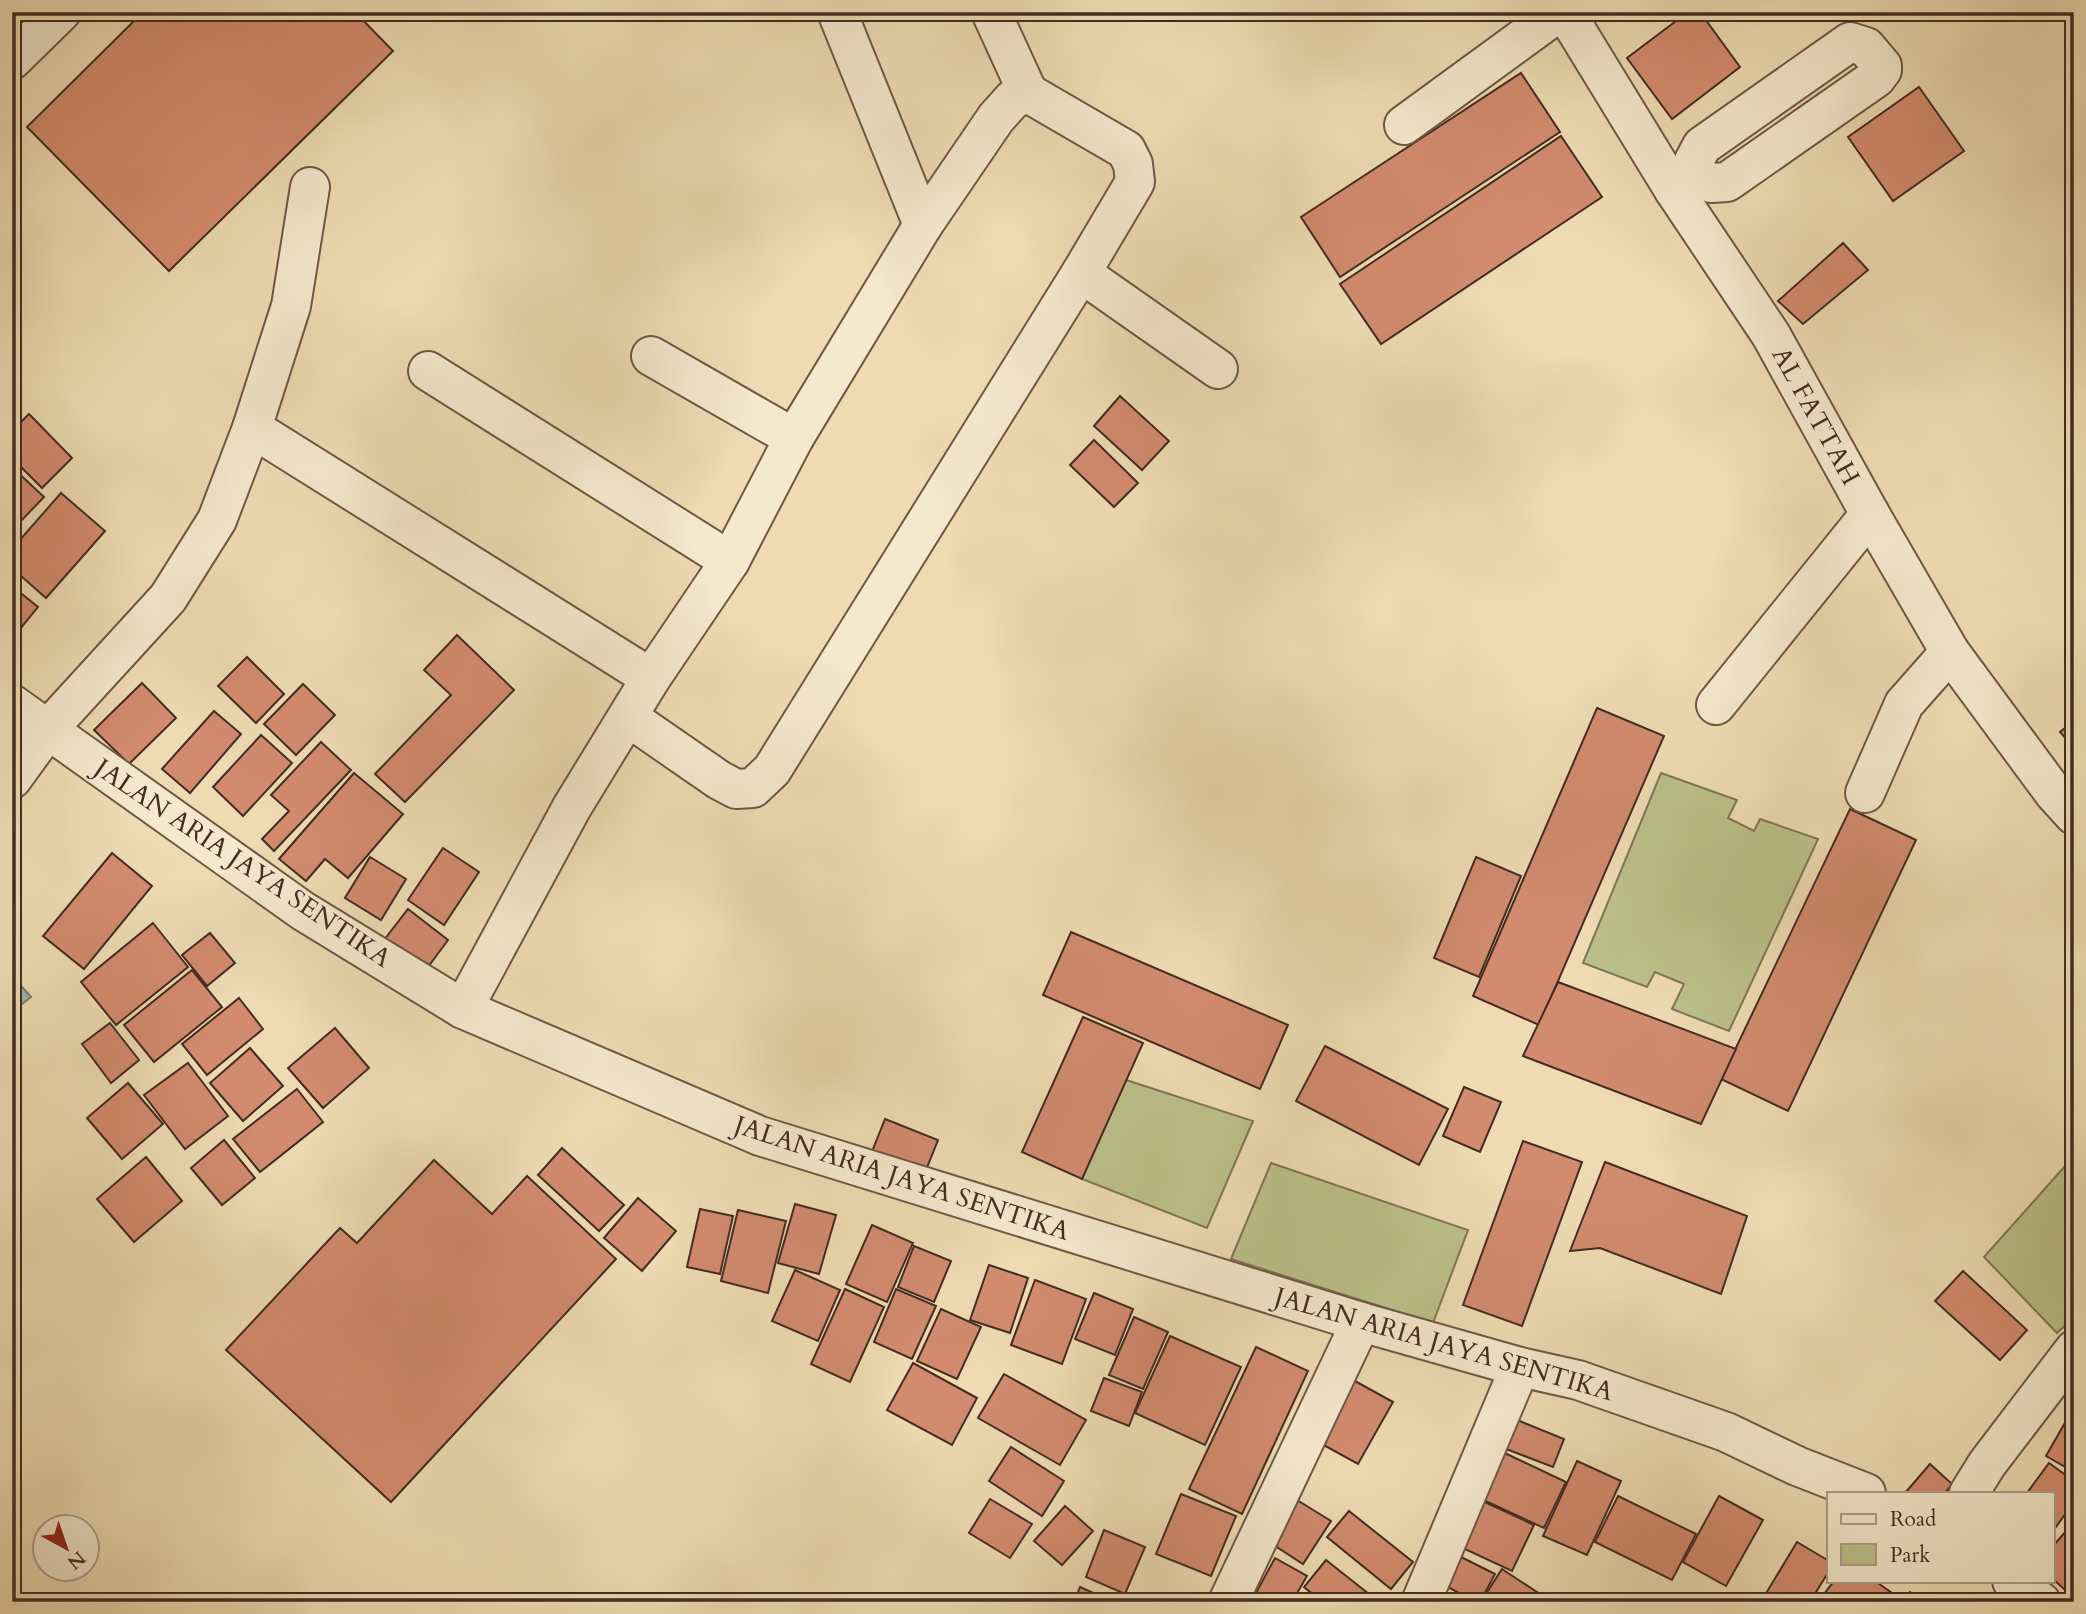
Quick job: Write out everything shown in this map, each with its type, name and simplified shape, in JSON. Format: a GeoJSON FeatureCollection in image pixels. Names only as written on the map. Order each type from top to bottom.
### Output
{"type":"FeatureCollection","features":[{"type":"Feature","properties":{"kind":"street"},"geometry":{"type":"LineString","coordinates":[[12,60],[61,12]]}},
{"type":"Feature","properties":{"kind":"street"},"geometry":{"type":"LineString","coordinates":[[837,12],[923,225]]}},
{"type":"Feature","properties":{"kind":"street"},"geometry":{"type":"LineString","coordinates":[[628,717],[736,789],[753,788],[772,770],[1135,182],[1133,164],[1126,150],[1028,93],[991,12]]}},
{"type":"Feature","properties":{"kind":"street"},"geometry":{"type":"LineString","coordinates":[[1404,125],[1559,12]]}},
{"type":"Feature","properties":{"kind":"street","name":"AL FATTAH"},"geometry":{"type":"LineString","coordinates":[[1566,12],[1684,183],[1950,652],[2054,793],[2074,815]]}},
{"type":"Feature","properties":{"kind":"street"},"geometry":{"type":"LineString","coordinates":[[1850,42],[1866,47],[1881,66],[1882,70],[1876,78],[1727,182],[1684,183],[1702,146],[1850,42]]}},
{"type":"Feature","properties":{"kind":"street"},"geometry":{"type":"LineString","coordinates":[[463,1009],[549,848],[652,678],[730,561],[794,438],[923,225],[996,118],[1013,99],[1028,93]]}},
{"type":"Feature","properties":{"kind":"street"},"geometry":{"type":"LineString","coordinates":[[12,779],[49,728],[168,598],[217,520],[253,428],[292,306],[310,187]]}},
{"type":"Feature","properties":{"kind":"street"},"geometry":{"type":"LineString","coordinates":[[1081,273],[1217,369]]}},
{"type":"Feature","properties":{"kind":"street"},"geometry":{"type":"LineString","coordinates":[[652,356],[794,438]]}},
{"type":"Feature","properties":{"kind":"street"},"geometry":{"type":"LineString","coordinates":[[428,371],[730,561]]}},
{"type":"Feature","properties":{"kind":"street"},"geometry":{"type":"LineString","coordinates":[[253,428],[652,678]]}},
{"type":"Feature","properties":{"kind":"street"},"geometry":{"type":"LineString","coordinates":[[1716,705],[1870,514]]}},
{"type":"Feature","properties":{"kind":"street"},"geometry":{"type":"LineString","coordinates":[[1865,793],[1905,704],[1950,652]]}},
{"type":"Feature","properties":{"kind":"street","name":"JALAN ARIA JAYA SENTIKA"},"geometry":{"type":"LineString","coordinates":[[12,704],[303,911],[463,1009],[760,1136],[1361,1322],[1520,1367],[1578,1380],[1726,1432],[1797,1466],[1863,1492]]}},
{"type":"Feature","properties":{"kind":"street"},"geometry":{"type":"LineString","coordinates":[[1228,1602],[1361,1322]]}},
{"type":"Feature","properties":{"kind":"street"},"geometry":{"type":"LineString","coordinates":[[1970,1492],[1987,1464],[2074,1349]]}},
{"type":"Feature","properties":{"kind":"street"},"geometry":{"type":"LineString","coordinates":[[1421,1602],[1520,1367]]}},
{"type":"Feature","properties":{"kind":"street"},"geometry":{"type":"LineString","coordinates":[[2013,1582],[2041,1602]]}},
{"type":"Feature","properties":{"kind":"green space"},"geometry":{"type":"Polygon","coordinates":[[[1661,773],[1737,800],[1728,818],[1754,831],[1760,819],[1818,839],[1729,1031],[1672,1009],[1684,984],[1655,972],[1647,987],[1583,963],[1661,773]]]}},
{"type":"Feature","properties":{"kind":"green space"},"geometry":{"type":"Polygon","coordinates":[[[1126,1080],[1253,1121],[1207,1228],[1082,1179],[1126,1080]]]}},
{"type":"Feature","properties":{"kind":"green space"},"geometry":{"type":"Polygon","coordinates":[[[2074,1156],[2074,1317],[2057,1333],[1984,1257],[2074,1156]]]}},
{"type":"Feature","properties":{"kind":"green space"},"geometry":{"type":"Polygon","coordinates":[[[1271,1163],[1468,1230],[1433,1323],[1231,1259],[1271,1163]]]}},
{"type":"Feature","properties":{"kind":"shaded area"},"geometry":{"type":"Polygon","coordinates":[[[12,976],[31,997],[12,1012],[12,976]]]}},
{"type":"Feature","properties":{"kind":"building"},"geometry":{"type":"Polygon","coordinates":[[[143,12],[355,12],[393,51],[169,271],[27,127],[143,12]]]}},
{"type":"Feature","properties":{"kind":"building"},"geometry":{"type":"Polygon","coordinates":[[[1688,12],[1700,12],[1740,67],[1672,119],[1627,58],[1688,12]]]}},
{"type":"Feature","properties":{"kind":"building"},"geometry":{"type":"Polygon","coordinates":[[[1521,73],[1560,132],[1340,277],[1301,217],[1521,73]]]}},
{"type":"Feature","properties":{"kind":"building"},"geometry":{"type":"Polygon","coordinates":[[[1919,87],[1964,151],[1893,201],[1848,137],[1919,87]]]}},
{"type":"Feature","properties":{"kind":"building"},"geometry":{"type":"Polygon","coordinates":[[[1561,136],[1602,197],[1381,344],[1340,284],[1561,136]]]}},
{"type":"Feature","properties":{"kind":"building"},"geometry":{"type":"Polygon","coordinates":[[[1843,243],[1868,270],[1803,324],[1778,301],[1843,243]]]}},
{"type":"Feature","properties":{"kind":"building"},"geometry":{"type":"Polygon","coordinates":[[[1120,396],[1169,441],[1142,470],[1094,426],[1120,396]]]}},
{"type":"Feature","properties":{"kind":"building"},"geometry":{"type":"Polygon","coordinates":[[[29,414],[72,458],[42,488],[12,458],[12,431],[29,414]]]}},
{"type":"Feature","properties":{"kind":"building"},"geometry":{"type":"Polygon","coordinates":[[[1094,440],[1138,483],[1114,507],[1070,465],[1094,440]]]}},
{"type":"Feature","properties":{"kind":"building"},"geometry":{"type":"Polygon","coordinates":[[[12,467],[44,497],[22,520],[12,512],[12,467]]]}},
{"type":"Feature","properties":{"kind":"building"},"geometry":{"type":"Polygon","coordinates":[[[61,493],[105,531],[46,598],[12,568],[12,549],[61,493]]]}},
{"type":"Feature","properties":{"kind":"building"},"geometry":{"type":"Polygon","coordinates":[[[12,586],[38,607],[12,639],[12,586]]]}},
{"type":"Feature","properties":{"kind":"building"},"geometry":{"type":"Polygon","coordinates":[[[457,635],[514,690],[405,802],[375,774],[451,695],[424,670],[457,635]]]}},
{"type":"Feature","properties":{"kind":"building"},"geometry":{"type":"Polygon","coordinates":[[[247,657],[284,694],[256,723],[218,686],[247,657]]]}},
{"type":"Feature","properties":{"kind":"building"},"geometry":{"type":"Polygon","coordinates":[[[142,683],[176,718],[129,764],[94,730],[142,683]]]}},
{"type":"Feature","properties":{"kind":"building"},"geometry":{"type":"Polygon","coordinates":[[[303,684],[335,715],[296,755],[264,724],[303,684]]]}},
{"type":"Feature","properties":{"kind":"building"},"geometry":{"type":"Polygon","coordinates":[[[1597,708],[1664,736],[1539,1025],[1473,996],[1597,708]]]}},
{"type":"Feature","properties":{"kind":"building"},"geometry":{"type":"Polygon","coordinates":[[[214,711],[241,734],[190,793],[162,769],[214,711]]]}},
{"type":"Feature","properties":{"kind":"building"},"geometry":{"type":"Polygon","coordinates":[[[2074,721],[2074,748],[2060,732],[2074,721]]]}},
{"type":"Feature","properties":{"kind":"building"},"geometry":{"type":"Polygon","coordinates":[[[261,735],[292,763],[243,816],[213,787],[261,735]]]}},
{"type":"Feature","properties":{"kind":"building"},"geometry":{"type":"Polygon","coordinates":[[[321,742],[351,770],[274,851],[262,839],[289,811],[271,795],[321,742]]]}},
{"type":"Feature","properties":{"kind":"building"},"geometry":{"type":"Polygon","coordinates":[[[354,773],[403,814],[348,878],[325,859],[306,881],[279,859],[354,773]]]}},
{"type":"Feature","properties":{"kind":"building"},"geometry":{"type":"Polygon","coordinates":[[[1850,809],[1916,840],[1788,1111],[1721,1079],[1850,809]]]}},
{"type":"Feature","properties":{"kind":"building"},"geometry":{"type":"Polygon","coordinates":[[[443,848],[479,872],[444,925],[408,900],[443,848]]]}},
{"type":"Feature","properties":{"kind":"building"},"geometry":{"type":"Polygon","coordinates":[[[112,853],[152,886],[84,969],[43,936],[112,853]]]}},
{"type":"Feature","properties":{"kind":"building"},"geometry":{"type":"Polygon","coordinates":[[[370,857],[406,879],[381,920],[345,898],[370,857]]]}},
{"type":"Feature","properties":{"kind":"building"},"geometry":{"type":"Polygon","coordinates":[[[1476,857],[1521,876],[1479,977],[1434,958],[1476,857]]]}},
{"type":"Feature","properties":{"kind":"building"},"geometry":{"type":"Polygon","coordinates":[[[408,909],[448,940],[422,975],[381,944],[408,909]]]}},
{"type":"Feature","properties":{"kind":"building"},"geometry":{"type":"Polygon","coordinates":[[[153,923],[188,967],[116,1025],[81,982],[153,923]]]}},
{"type":"Feature","properties":{"kind":"building"},"geometry":{"type":"Polygon","coordinates":[[[1071,932],[1288,1025],[1260,1089],[1043,995],[1071,932]]]}},
{"type":"Feature","properties":{"kind":"building"},"geometry":{"type":"Polygon","coordinates":[[[210,933],[235,963],[207,986],[182,955],[210,933]]]}},
{"type":"Feature","properties":{"kind":"building"},"geometry":{"type":"Polygon","coordinates":[[[192,970],[222,1007],[154,1062],[124,1025],[192,970]]]}},
{"type":"Feature","properties":{"kind":"building"},"geometry":{"type":"Polygon","coordinates":[[[1558,982],[1736,1049],[1701,1124],[1523,1056],[1558,982]]]}},
{"type":"Feature","properties":{"kind":"building"},"geometry":{"type":"Polygon","coordinates":[[[239,998],[263,1029],[207,1075],[182,1044],[239,998]]]}},
{"type":"Feature","properties":{"kind":"building"},"geometry":{"type":"Polygon","coordinates":[[[1083,1017],[1143,1043],[1082,1179],[1022,1152],[1083,1017]]]}},
{"type":"Feature","properties":{"kind":"building"},"geometry":{"type":"Polygon","coordinates":[[[110,1023],[139,1060],[111,1083],[82,1044],[110,1023]]]}},
{"type":"Feature","properties":{"kind":"building"},"geometry":{"type":"Polygon","coordinates":[[[335,1028],[369,1068],[323,1108],[288,1068],[335,1028]]]}},
{"type":"Feature","properties":{"kind":"building"},"geometry":{"type":"Polygon","coordinates":[[[1325,1046],[1448,1109],[1419,1165],[1296,1101],[1325,1046]]]}},
{"type":"Feature","properties":{"kind":"building"},"geometry":{"type":"Polygon","coordinates":[[[250,1048],[283,1086],[243,1121],[210,1083],[250,1048]]]}},
{"type":"Feature","properties":{"kind":"building"},"geometry":{"type":"Polygon","coordinates":[[[188,1063],[228,1116],[185,1149],[144,1095],[188,1063]]]}},
{"type":"Feature","properties":{"kind":"building"},"geometry":{"type":"Polygon","coordinates":[[[128,1083],[163,1124],[122,1159],[87,1118],[128,1083]]]}},
{"type":"Feature","properties":{"kind":"building"},"geometry":{"type":"Polygon","coordinates":[[[1464,1087],[1501,1102],[1480,1152],[1443,1136],[1464,1087]]]}},
{"type":"Feature","properties":{"kind":"building"},"geometry":{"type":"Polygon","coordinates":[[[297,1089],[323,1122],[260,1172],[233,1139],[297,1089]]]}},
{"type":"Feature","properties":{"kind":"building"},"geometry":{"type":"Polygon","coordinates":[[[885,1119],[938,1140],[922,1180],[869,1159],[885,1119]]]}},
{"type":"Feature","properties":{"kind":"building"},"geometry":{"type":"Polygon","coordinates":[[[224,1140],[255,1178],[222,1205],[191,1168],[224,1140]]]}},
{"type":"Feature","properties":{"kind":"building"},"geometry":{"type":"Polygon","coordinates":[[[1523,1141],[1582,1162],[1522,1326],[1463,1305],[1523,1141]]]}},
{"type":"Feature","properties":{"kind":"building"},"geometry":{"type":"Polygon","coordinates":[[[562,1148],[624,1205],[599,1231],[538,1175],[562,1148]]]}},
{"type":"Feature","properties":{"kind":"building"},"geometry":{"type":"Polygon","coordinates":[[[146,1157],[182,1201],[134,1242],[97,1199],[146,1157]]]}},
{"type":"Feature","properties":{"kind":"building"},"geometry":{"type":"Polygon","coordinates":[[[434,1160],[492,1214],[527,1176],[616,1259],[391,1502],[226,1350],[340,1228],[357,1243],[434,1160]]]}},
{"type":"Feature","properties":{"kind":"building"},"geometry":{"type":"Polygon","coordinates":[[[1605,1162],[1747,1216],[1721,1294],[1600,1248],[1570,1251],[1605,1162]]]}},
{"type":"Feature","properties":{"kind":"building"},"geometry":{"type":"Polygon","coordinates":[[[638,1198],[676,1231],[642,1271],[604,1238],[638,1198]]]}},
{"type":"Feature","properties":{"kind":"building"},"geometry":{"type":"Polygon","coordinates":[[[795,1204],[836,1215],[819,1274],[778,1263],[795,1204]]]}},
{"type":"Feature","properties":{"kind":"building"},"geometry":{"type":"Polygon","coordinates":[[[700,1209],[733,1216],[720,1274],[687,1267],[700,1209]]]}},
{"type":"Feature","properties":{"kind":"building"},"geometry":{"type":"Polygon","coordinates":[[[738,1210],[786,1221],[768,1293],[721,1281],[738,1210]]]}},
{"type":"Feature","properties":{"kind":"building"},"geometry":{"type":"Polygon","coordinates":[[[872,1225],[913,1243],[887,1302],[846,1284],[872,1225]]]}},
{"type":"Feature","properties":{"kind":"building"},"geometry":{"type":"Polygon","coordinates":[[[914,1246],[951,1261],[934,1302],[898,1287],[914,1246]]]}},
{"type":"Feature","properties":{"kind":"building"},"geometry":{"type":"Polygon","coordinates":[[[989,1265],[1028,1278],[1010,1333],[970,1320],[989,1265]]]}},
{"type":"Feature","properties":{"kind":"building"},"geometry":{"type":"Polygon","coordinates":[[[795,1270],[840,1290],[818,1341],[772,1321],[795,1270]]]}},
{"type":"Feature","properties":{"kind":"building"},"geometry":{"type":"Polygon","coordinates":[[[1963,1271],[2027,1330],[2000,1360],[1935,1301],[1963,1271]]]}},
{"type":"Feature","properties":{"kind":"building"},"geometry":{"type":"Polygon","coordinates":[[[1035,1280],[1086,1299],[1062,1364],[1011,1345],[1035,1280]]]}},
{"type":"Feature","properties":{"kind":"building"},"geometry":{"type":"Polygon","coordinates":[[[845,1289],[884,1307],[850,1382],[811,1364],[845,1289]]]}},
{"type":"Feature","properties":{"kind":"building"},"geometry":{"type":"Polygon","coordinates":[[[896,1289],[936,1306],[912,1359],[874,1342],[896,1289]]]}},
{"type":"Feature","properties":{"kind":"building"},"geometry":{"type":"Polygon","coordinates":[[[1094,1293],[1133,1309],[1115,1355],[1075,1339],[1094,1293]]]}},
{"type":"Feature","properties":{"kind":"building"},"geometry":{"type":"Polygon","coordinates":[[[941,1309],[981,1327],[957,1379],[917,1361],[941,1309]]]}},
{"type":"Feature","properties":{"kind":"building"},"geometry":{"type":"Polygon","coordinates":[[[1134,1317],[1168,1332],[1143,1389],[1109,1375],[1134,1317]]]}},
{"type":"Feature","properties":{"kind":"building"},"geometry":{"type":"Polygon","coordinates":[[[1170,1336],[1241,1367],[1205,1445],[1135,1413],[1170,1336]]]}},
{"type":"Feature","properties":{"kind":"building"},"geometry":{"type":"Polygon","coordinates":[[[1256,1347],[1308,1371],[1242,1514],[1189,1489],[1256,1347]]]}},
{"type":"Feature","properties":{"kind":"building"},"geometry":{"type":"Polygon","coordinates":[[[913,1363],[977,1398],[952,1445],[887,1410],[913,1363]]]}},
{"type":"Feature","properties":{"kind":"building"},"geometry":{"type":"Polygon","coordinates":[[[1004,1374],[1086,1420],[1060,1465],[978,1418],[1004,1374]]]}},
{"type":"Feature","properties":{"kind":"building"},"geometry":{"type":"Polygon","coordinates":[[[1344,1375],[1393,1402],[1358,1464],[1309,1437],[1344,1375]]]}},
{"type":"Feature","properties":{"kind":"building"},"geometry":{"type":"Polygon","coordinates":[[[1104,1378],[1142,1392],[1129,1426],[1091,1411],[1104,1378]]]}},
{"type":"Feature","properties":{"kind":"building"},"geometry":{"type":"Polygon","coordinates":[[[2074,1407],[2074,1472],[2046,1456],[2074,1407]]]}},
{"type":"Feature","properties":{"kind":"building"},"geometry":{"type":"Polygon","coordinates":[[[1517,1420],[1564,1439],[1553,1467],[1506,1449],[1517,1420]]]}},
{"type":"Feature","properties":{"kind":"building"},"geometry":{"type":"Polygon","coordinates":[[[1490,1446],[1566,1482],[1544,1528],[1468,1493],[1490,1446]]]}},
{"type":"Feature","properties":{"kind":"building"},"geometry":{"type":"Polygon","coordinates":[[[1011,1447],[1064,1481],[1042,1516],[989,1481],[1011,1447]]]}},
{"type":"Feature","properties":{"kind":"building"},"geometry":{"type":"Polygon","coordinates":[[[1577,1461],[1621,1481],[1587,1555],[1543,1536],[1577,1461]]]}},
{"type":"Feature","properties":{"kind":"building"},"geometry":{"type":"Polygon","coordinates":[[[2049,1463],[2074,1481],[2074,1502],[2054,1530],[2054,1492],[2028,1492],[2049,1463]]]}},
{"type":"Feature","properties":{"kind":"building"},"geometry":{"type":"Polygon","coordinates":[[[1930,1464],[1952,1484],[1946,1492],[1906,1492],[1930,1464]]]}},
{"type":"Feature","properties":{"kind":"building"},"geometry":{"type":"Polygon","coordinates":[[[1181,1494],[1236,1516],[1211,1576],[1156,1554],[1181,1494]]]}},
{"type":"Feature","properties":{"kind":"building"},"geometry":{"type":"Polygon","coordinates":[[[1618,1496],[1696,1534],[1672,1580],[1595,1542],[1618,1496]]]}},
{"type":"Feature","properties":{"kind":"building"},"geometry":{"type":"Polygon","coordinates":[[[1719,1496],[1763,1520],[1726,1586],[1683,1562],[1719,1496]]]}},
{"type":"Feature","properties":{"kind":"building"},"geometry":{"type":"Polygon","coordinates":[[[1474,1497],[1534,1525],[1512,1571],[1452,1543],[1474,1497]]]}},
{"type":"Feature","properties":{"kind":"building"},"geometry":{"type":"Polygon","coordinates":[[[990,1499],[1032,1524],[1010,1558],[969,1533],[990,1499]]]}},
{"type":"Feature","properties":{"kind":"building"},"geometry":{"type":"Polygon","coordinates":[[[1297,1500],[1331,1521],[1303,1564],[1269,1542],[1297,1500]]]}},
{"type":"Feature","properties":{"kind":"building"},"geometry":{"type":"Polygon","coordinates":[[[1065,1506],[1093,1531],[1062,1565],[1034,1541],[1065,1506]]]}},
{"type":"Feature","properties":{"kind":"building"},"geometry":{"type":"Polygon","coordinates":[[[1349,1511],[1413,1562],[1391,1589],[1327,1537],[1349,1511]]]}},
{"type":"Feature","properties":{"kind":"building"},"geometry":{"type":"Polygon","coordinates":[[[2074,1522],[2074,1598],[2054,1580],[2054,1545],[2074,1522]]]}},
{"type":"Feature","properties":{"kind":"building"},"geometry":{"type":"Polygon","coordinates":[[[1104,1530],[1145,1547],[1125,1594],[1086,1577],[1104,1530]]]}},
{"type":"Feature","properties":{"kind":"building"},"geometry":{"type":"Polygon","coordinates":[[[1797,1542],[1827,1560],[1827,1574],[1810,1602],[1762,1600],[1797,1542]]]}},
{"type":"Feature","properties":{"kind":"building"},"geometry":{"type":"Polygon","coordinates":[[[1457,1555],[1495,1574],[1480,1602],[1442,1584],[1457,1555]]]}},
{"type":"Feature","properties":{"kind":"building"},"geometry":{"type":"Polygon","coordinates":[[[1275,1558],[1307,1576],[1292,1602],[1251,1602],[1275,1558]]]}},
{"type":"Feature","properties":{"kind":"building"},"geometry":{"type":"Polygon","coordinates":[[[1326,1560],[1379,1602],[1322,1602],[1304,1587],[1326,1560]]]}},
{"type":"Feature","properties":{"kind":"building"},"geometry":{"type":"Polygon","coordinates":[[[1502,1569],[1552,1602],[1491,1602],[1484,1597],[1502,1569]]]}},
{"type":"Feature","properties":{"kind":"building"},"geometry":{"type":"Polygon","coordinates":[[[1833,1582],[1876,1582],[1899,1598],[1896,1602],[1818,1602],[1833,1582]]]}},
{"type":"Feature","properties":{"kind":"building"},"geometry":{"type":"Polygon","coordinates":[[[1080,1587],[1113,1602],[1074,1602],[1080,1587]]]}},
{"type":"Feature","properties":{"kind":"building"},"geometry":{"type":"Polygon","coordinates":[[[1910,1592],[1923,1602],[1903,1602],[1910,1592]]]}},
{"type":"Feature","properties":{"kind":"building"},"geometry":{"type":"Polygon","coordinates":[[[1452,1593],[1473,1602],[1448,1602],[1452,1593]]]}}]}
